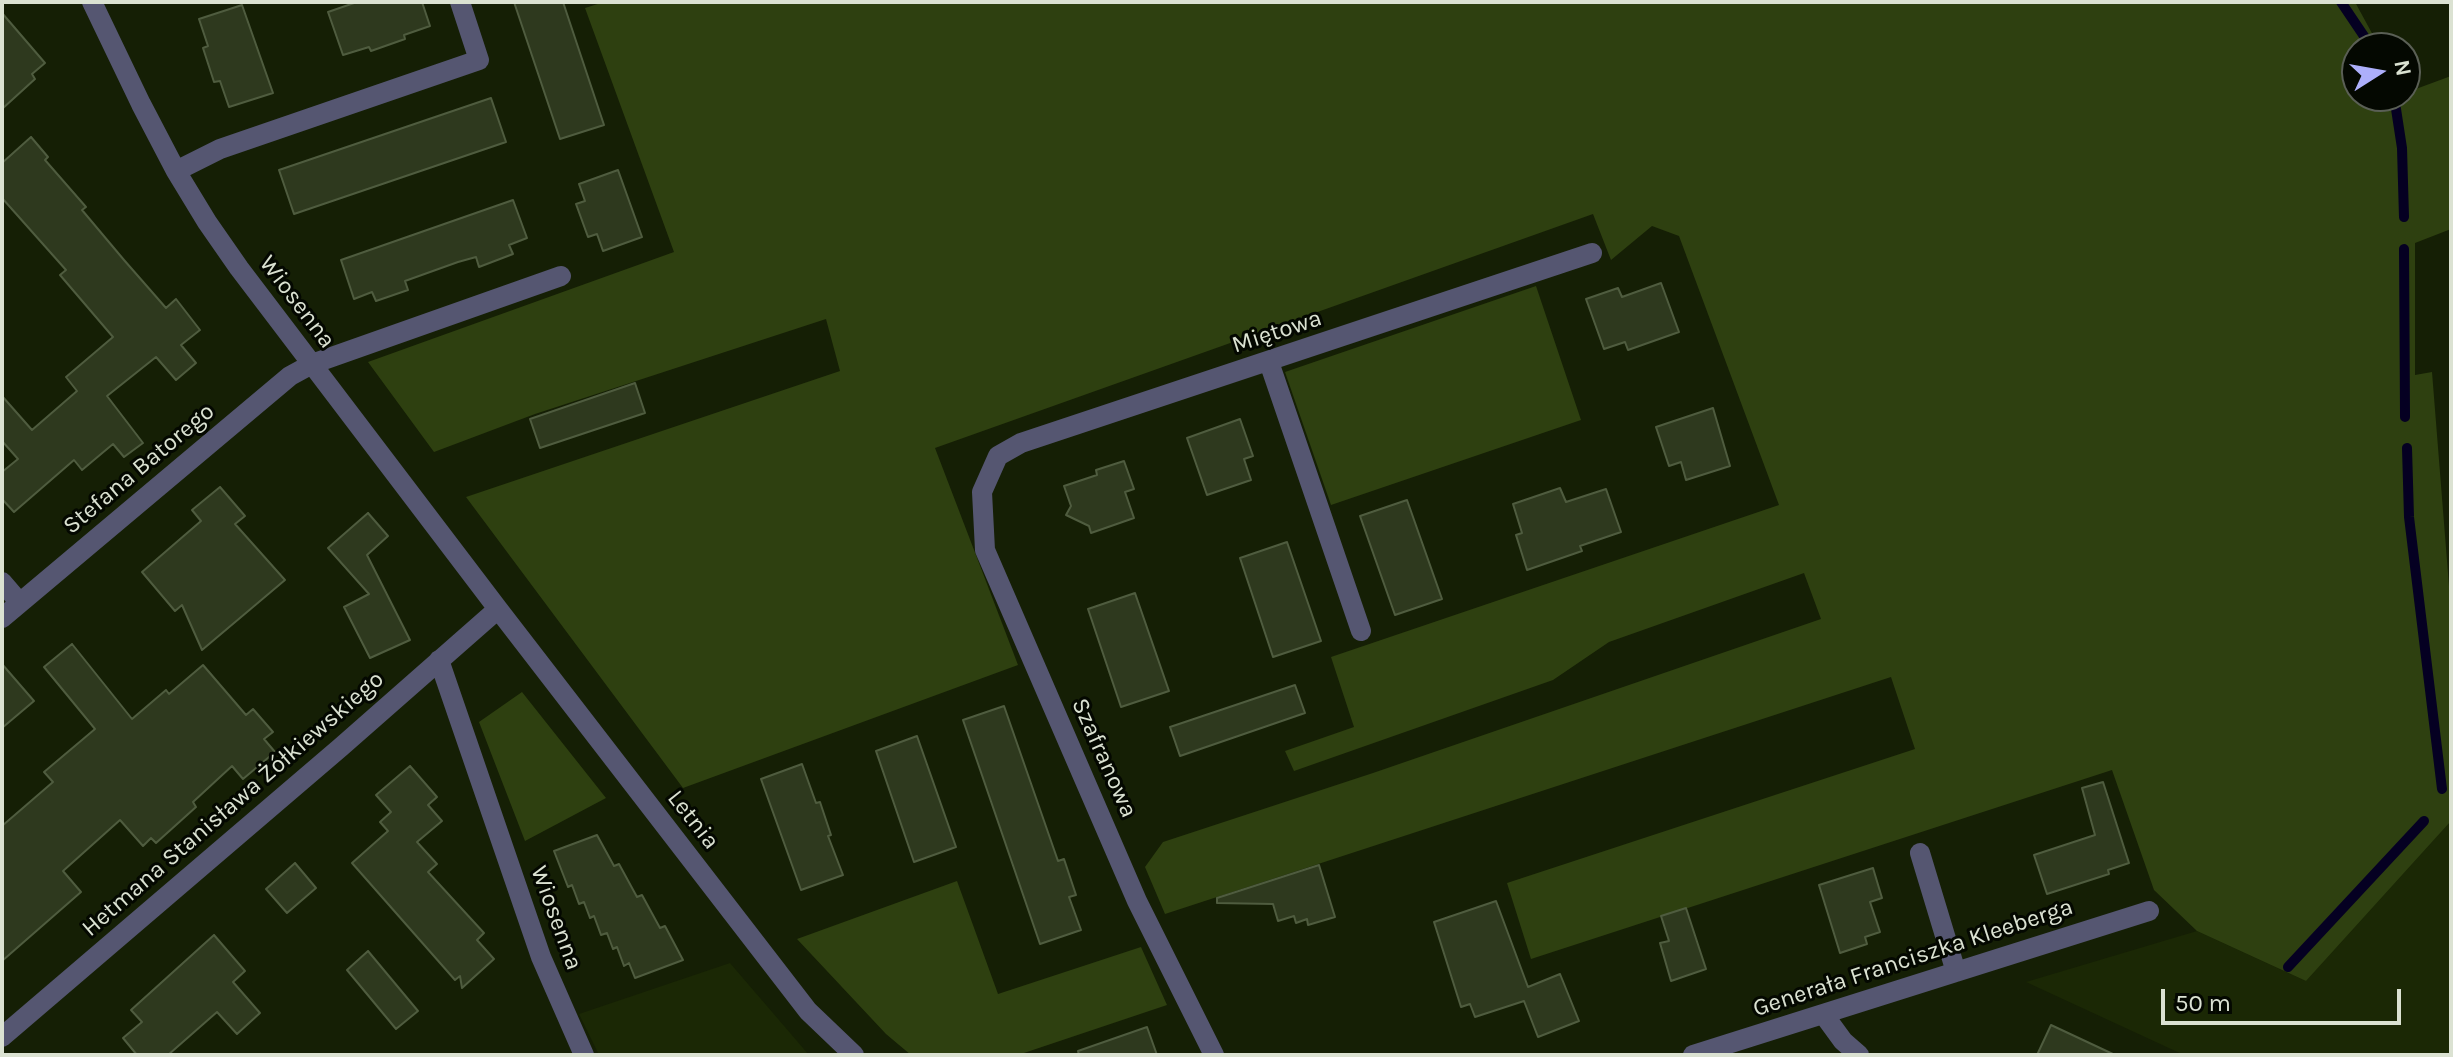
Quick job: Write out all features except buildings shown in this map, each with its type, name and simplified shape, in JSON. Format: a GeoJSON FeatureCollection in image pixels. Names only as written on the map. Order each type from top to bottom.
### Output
{"type":"FeatureCollection","features":[{"type":"Feature","properties":{"kind":"street","name":"Wiosenna"},"geometry":{"type":"LineString","coordinates":[[92,2],[176,171],[207,222],[498,609]]}},
{"type":"Feature","properties":{"kind":"street"},"geometry":{"type":"LineString","coordinates":[[176,171],[220,149],[479,60],[460,2]]}},
{"type":"Feature","properties":{"kind":"street","name":"Miętowa"},"geometry":{"type":"LineString","coordinates":[[990,474],[998,456],[1021,443],[1592,253]]}},
{"type":"Feature","properties":{"kind":"street","name":"Stefana Batorego"},"geometry":{"type":"LineString","coordinates":[[2,618],[290,376],[312,364],[561,276]]}},
{"type":"Feature","properties":{"kind":"street"},"geometry":{"type":"LineString","coordinates":[[1269,362],[1361,631]]}},
{"type":"Feature","properties":{"kind":"street","name":"Szafranowa"},"geometry":{"type":"LineString","coordinates":[[990,474],[982,492],[985,550],[1137,901],[1214,1055]]}},
{"type":"Feature","properties":{"kind":"street"},"geometry":{"type":"LineString","coordinates":[[2,582],[20,603]]}},
{"type":"Feature","properties":{"kind":"street","name":"Hetmana Stanisława Żółkiewskiego"},"geometry":{"type":"LineString","coordinates":[[2,1037],[498,609]]}},
{"type":"Feature","properties":{"kind":"street","name":"Letnia"},"geometry":{"type":"LineString","coordinates":[[498,609],[808,1011],[854,1055]]}},
{"type":"Feature","properties":{"kind":"street","name":"Wiosenna"},"geometry":{"type":"LineString","coordinates":[[439,660],[541,957],[584,1055]]}},
{"type":"Feature","properties":{"kind":"street"},"geometry":{"type":"LineString","coordinates":[[1920,853],[1956,972]]}},
{"type":"Feature","properties":{"kind":"street","name":"Generała Franciszka Kleeberga"},"geometry":{"type":"LineString","coordinates":[[1693,1055],[2149,911]]}},
{"type":"Feature","properties":{"kind":"street"},"geometry":{"type":"LineString","coordinates":[[1824,1015],[1843,1041],[1859,1055]]}},
{"type":"Feature","properties":{"kind":"shaded area"},"geometry":{"type":"Polygon","coordinates":[[[604,2],[2355,2],[2371,32],[2341,32],[2341,112],[2421,112],[2421,87],[2451,76],[2451,229],[2415,243],[2415,375],[2432,372],[2451,611],[2451,821],[2306,981],[2197,931],[2154,890],[2112,770],[1531,959],[1507,883],[1915,749],[1891,677],[1165,914],[1145,867],[1163,842],[1821,619],[1804,573],[1609,642],[1553,680],[1294,771],[1285,751],[1354,727],[1331,657],[1779,505],[1679,236],[1652,226],[1611,260],[1593,214],[935,448],[1018,665],[683,788],[466,497],[840,371],[826,319],[535,414],[434,452],[368,362],[674,252],[585,8],[604,2]]]}},
{"type":"Feature","properties":{"kind":"shaded area"},"geometry":{"type":"Polygon","coordinates":[[[1536,286],[1581,420],[1331,505],[1285,372],[1536,286]]]}},
{"type":"Feature","properties":{"kind":"shaded area"},"geometry":{"type":"Polygon","coordinates":[[[522,692],[606,798],[525,841],[479,722],[522,692]]]}},
{"type":"Feature","properties":{"kind":"shaded area"},"geometry":{"type":"Polygon","coordinates":[[[2451,821],[2451,1055],[2184,1055],[2026,982],[2197,931],[2306,981],[2451,821]]]}},
{"type":"Feature","properties":{"kind":"shaded area"},"geometry":{"type":"Polygon","coordinates":[[[957,881],[998,994],[1141,947],[1167,1005],[1018,1055],[911,1055],[886,1034],[797,939],[957,881]]]}},
{"type":"Feature","properties":{"kind":"shaded area"},"geometry":{"type":"Polygon","coordinates":[[[730,963],[809,1055],[599,1055],[579,1014],[730,963]]]}},
{"type":"Feature","properties":{"kind":"waterway"},"geometry":{"type":"LineString","coordinates":[[2341,2],[2361,32]]}},
{"type":"Feature","properties":{"kind":"waterway"},"geometry":{"type":"LineString","coordinates":[[2396,112],[2402,148],[2404,217]]}},
{"type":"Feature","properties":{"kind":"waterway"},"geometry":{"type":"LineString","coordinates":[[2404,249],[2405,417]]}},
{"type":"Feature","properties":{"kind":"waterway"},"geometry":{"type":"LineString","coordinates":[[2407,448],[2409,517],[2442,789]]}},
{"type":"Feature","properties":{"kind":"waterway"},"geometry":{"type":"LineString","coordinates":[[2288,967],[2424,821]]}}]}
